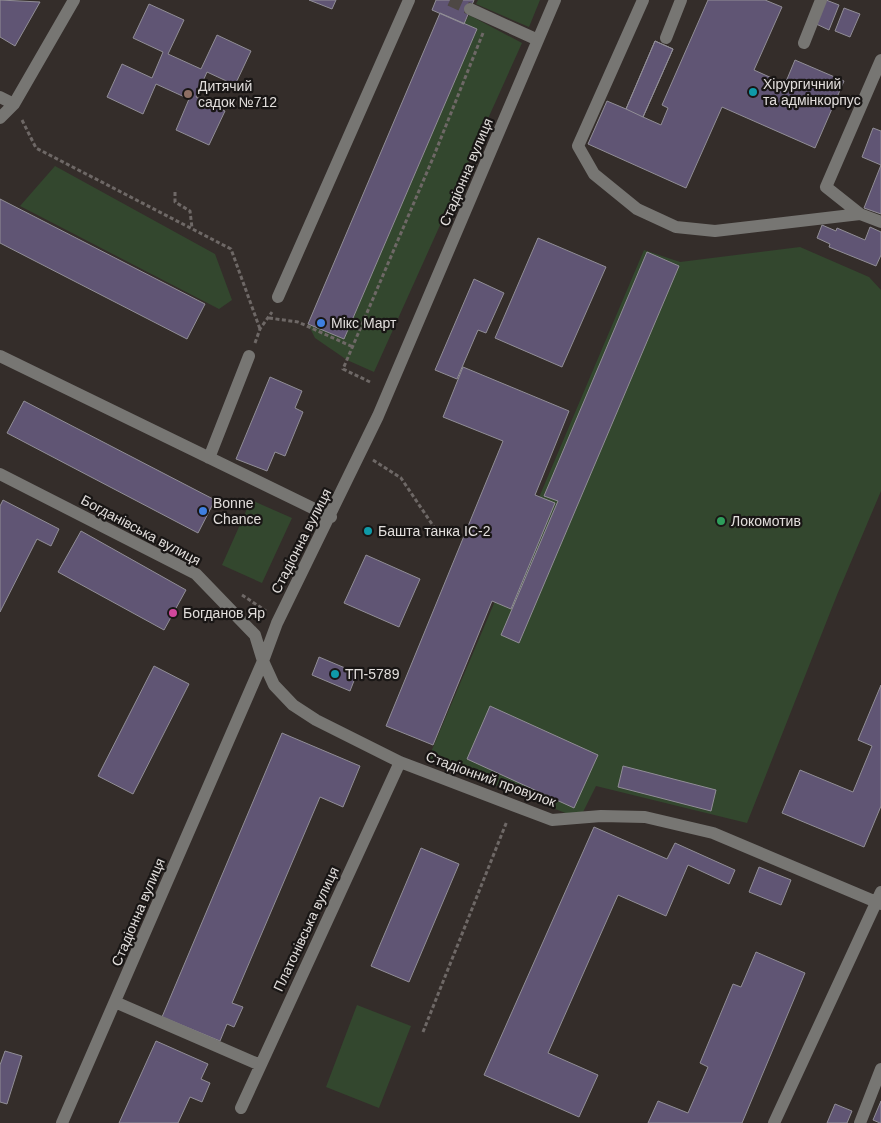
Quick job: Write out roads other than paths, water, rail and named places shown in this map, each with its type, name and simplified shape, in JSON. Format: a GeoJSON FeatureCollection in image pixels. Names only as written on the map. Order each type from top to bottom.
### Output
{"type":"FeatureCollection","features":[{"type":"Feature","properties":{"kind":"street"},"geometry":{"type":"LineString","coordinates":[[0,118],[14,104],[74,0]]}},
{"type":"Feature","properties":{"kind":"street"},"geometry":{"type":"LineString","coordinates":[[278,297],[410,0]]}},
{"type":"Feature","properties":{"kind":"street","name":"Стадіонна вулиця"},"geometry":{"type":"LineString","coordinates":[[62,1123],[263,661],[277,623],[331,517],[389,392],[555,0]]}},
{"type":"Feature","properties":{"kind":"street"},"geometry":{"type":"LineString","coordinates":[[643,0],[578,146],[594,174],[637,209],[676,227],[715,231],[860,214]]}},
{"type":"Feature","properties":{"kind":"street"},"geometry":{"type":"LineString","coordinates":[[666,38],[681,0]]}},
{"type":"Feature","properties":{"kind":"street"},"geometry":{"type":"LineString","coordinates":[[804,43],[821,0]]}},
{"type":"Feature","properties":{"kind":"street"},"geometry":{"type":"LineString","coordinates":[[470,9],[538,40]]}},
{"type":"Feature","properties":{"kind":"street"},"geometry":{"type":"LineString","coordinates":[[881,60],[826,187],[860,214],[881,222]]}},
{"type":"Feature","properties":{"kind":"street"},"geometry":{"type":"LineString","coordinates":[[0,97],[14,104]]}},
{"type":"Feature","properties":{"kind":"street"},"geometry":{"type":"LineString","coordinates":[[0,356],[331,517]]}},
{"type":"Feature","properties":{"kind":"street"},"geometry":{"type":"LineString","coordinates":[[209,458],[250,356]]}},
{"type":"Feature","properties":{"kind":"street","name":"Богданівська вулиця"},"geometry":{"type":"LineString","coordinates":[[0,474],[196,574],[255,635],[263,661]]}},
{"type":"Feature","properties":{"kind":"street","name":"Стадіонний провулок"},"geometry":{"type":"LineString","coordinates":[[263,661],[274,685],[293,705],[316,720],[400,762],[552,820],[601,816],[645,817],[713,833],[880,899]]}},
{"type":"Feature","properties":{"kind":"street","name":"Платонівська вулиця"},"geometry":{"type":"LineString","coordinates":[[241,1108],[400,762]]}},
{"type":"Feature","properties":{"kind":"street"},"geometry":{"type":"LineString","coordinates":[[774,1123],[880,899]]}},
{"type":"Feature","properties":{"kind":"street"},"geometry":{"type":"LineString","coordinates":[[115,1002],[260,1064]]}},
{"type":"Feature","properties":{"kind":"street"},"geometry":{"type":"LineString","coordinates":[[860,1123],[881,1069]]}},
{"type":"Feature","properties":{"kind":"tunnel"},"geometry":{"type":"LineString","coordinates":[[450,0],[470,9]]}},
{"type":"Feature","properties":{"kind":"place","name":"Хірургичний та адмінкорпус"},"geometry":{"type":"Point","coordinates":[753,92]}},
{"type":"Feature","properties":{"kind":"place","name":"Дитячий садок №712"},"geometry":{"type":"Point","coordinates":[188,94]}},
{"type":"Feature","properties":{"kind":"place","name":"Мікс Март"},"geometry":{"type":"Point","coordinates":[321,323]}},
{"type":"Feature","properties":{"kind":"place","name":"Bonne Chance"},"geometry":{"type":"Point","coordinates":[203,511]}},
{"type":"Feature","properties":{"kind":"place","name":"Локомотив"},"geometry":{"type":"Point","coordinates":[721,521]}},
{"type":"Feature","properties":{"kind":"place","name":"Башта танка ІС-2"},"geometry":{"type":"Point","coordinates":[368,531]}},
{"type":"Feature","properties":{"kind":"place","name":"Богданов Яр"},"geometry":{"type":"Point","coordinates":[173,613]}},
{"type":"Feature","properties":{"kind":"place","name":"ТП-5789"},"geometry":{"type":"Point","coordinates":[335,674]}}]}
